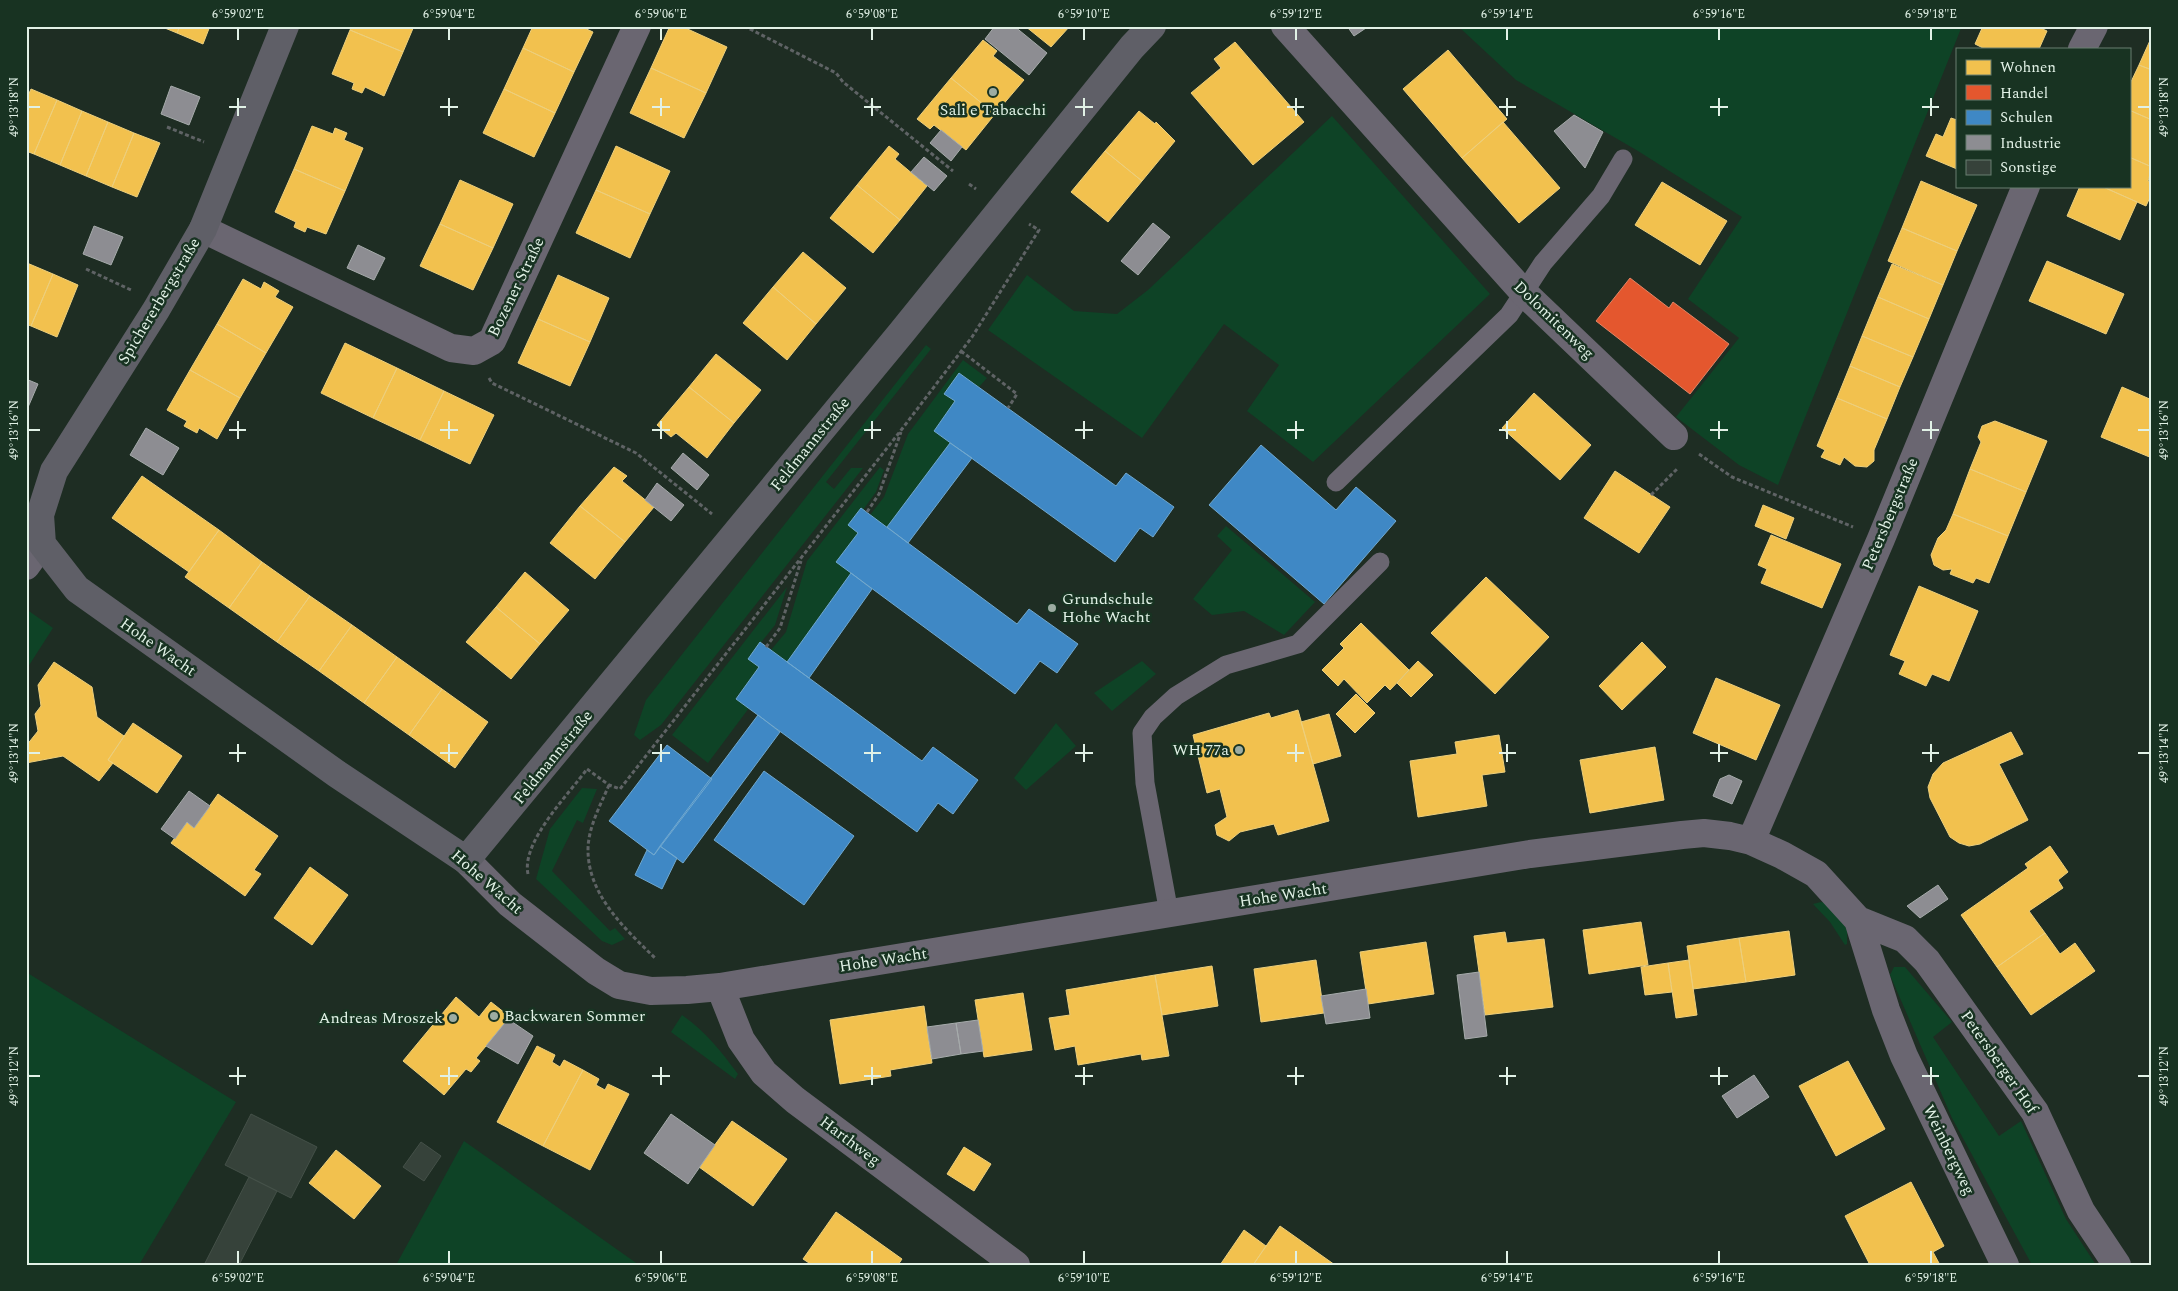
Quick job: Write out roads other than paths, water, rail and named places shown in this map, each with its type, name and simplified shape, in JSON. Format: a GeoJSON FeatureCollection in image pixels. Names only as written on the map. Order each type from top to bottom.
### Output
{"type":"FeatureCollection","features":[{"type":"Feature","properties":{"kind":"street","name":"Spichererbergstraße"},"geometry":{"type":"LineString","coordinates":[[34,540],[54,471],[160,303],[203,229],[285,26]]}},
{"type":"Feature","properties":{"kind":"street","name":"Bozener Straße"},"geometry":{"type":"LineString","coordinates":[[203,229],[451,348],[474,351],[492,342],[637,26]]}},
{"type":"Feature","properties":{"kind":"street","name":"Feldmannstraße"},"geometry":{"type":"LineString","coordinates":[[466,860],[896,339],[1132,47],[1152,26]]}},
{"type":"Feature","properties":{"kind":"street","name":"Dolomitenweg"},"geometry":{"type":"LineString","coordinates":[[1285,26],[1524,293],[1674,436]]}},
{"type":"Feature","properties":{"kind":"street"},"geometry":{"type":"LineString","coordinates":[[2083,48],[2094,26]]}},
{"type":"Feature","properties":{"kind":"street","name":"Petersbergstraße"},"geometry":{"type":"LineString","coordinates":[[1751,841],[1880,539],[2025,188]]}},
{"type":"Feature","properties":{"kind":"street","name":"Hohe Wacht"},"geometry":{"type":"LineString","coordinates":[[34,540],[77,589],[338,774],[466,860],[510,904],[596,971],[619,985],[651,991],[720,987],[1522,856],[1638,840],[1704,834],[1730,836],[1751,841],[1816,874],[1858,920]]}},
{"type":"Feature","properties":{"kind":"street"},"geometry":{"type":"LineString","coordinates":[[26,566],[34,540]]}},
{"type":"Feature","properties":{"kind":"street","name":"Weinbergweg"},"geometry":{"type":"LineString","coordinates":[[1858,920],[1886,1010],[1904,1056],[2005,1265]]}},
{"type":"Feature","properties":{"kind":"street","name":"Petersberger Hof"},"geometry":{"type":"LineString","coordinates":[[1858,920],[1905,939],[1927,961],[1944,982],[2035,1112],[2081,1212],[2116,1265]]}},
{"type":"Feature","properties":{"kind":"street","name":"Harthweg"},"geometry":{"type":"LineString","coordinates":[[720,987],[741,1040],[764,1073],[794,1100],[1016,1265]]}},
{"type":"Feature","properties":{"kind":"lane"},"geometry":{"type":"LineString","coordinates":[[1336,482],[1509,315],[1543,263],[1601,196],[1623,160]]}},
{"type":"Feature","properties":{"kind":"lane"},"geometry":{"type":"LineString","coordinates":[[1169,913],[1145,783],[1142,733],[1153,717],[1176,696],[1226,665],[1298,644],[1380,562]]}},
{"type":"Feature","properties":{"kind":"place","name":"Sali e Tabacchi"},"geometry":{"type":"Point","coordinates":[993,92]}},
{"type":"Feature","properties":{"kind":"place","name":"Grundschule Hohe Wacht"},"geometry":{"type":"Point","coordinates":[1052,608]}},
{"type":"Feature","properties":{"kind":"place","name":"WH 77a"},"geometry":{"type":"Point","coordinates":[1239,750]}},
{"type":"Feature","properties":{"kind":"place","name":"Backwaren Sommer"},"geometry":{"type":"Point","coordinates":[494,1016]}},
{"type":"Feature","properties":{"kind":"place","name":"Andreas Mroszek"},"geometry":{"type":"Point","coordinates":[453,1018]}}]}
